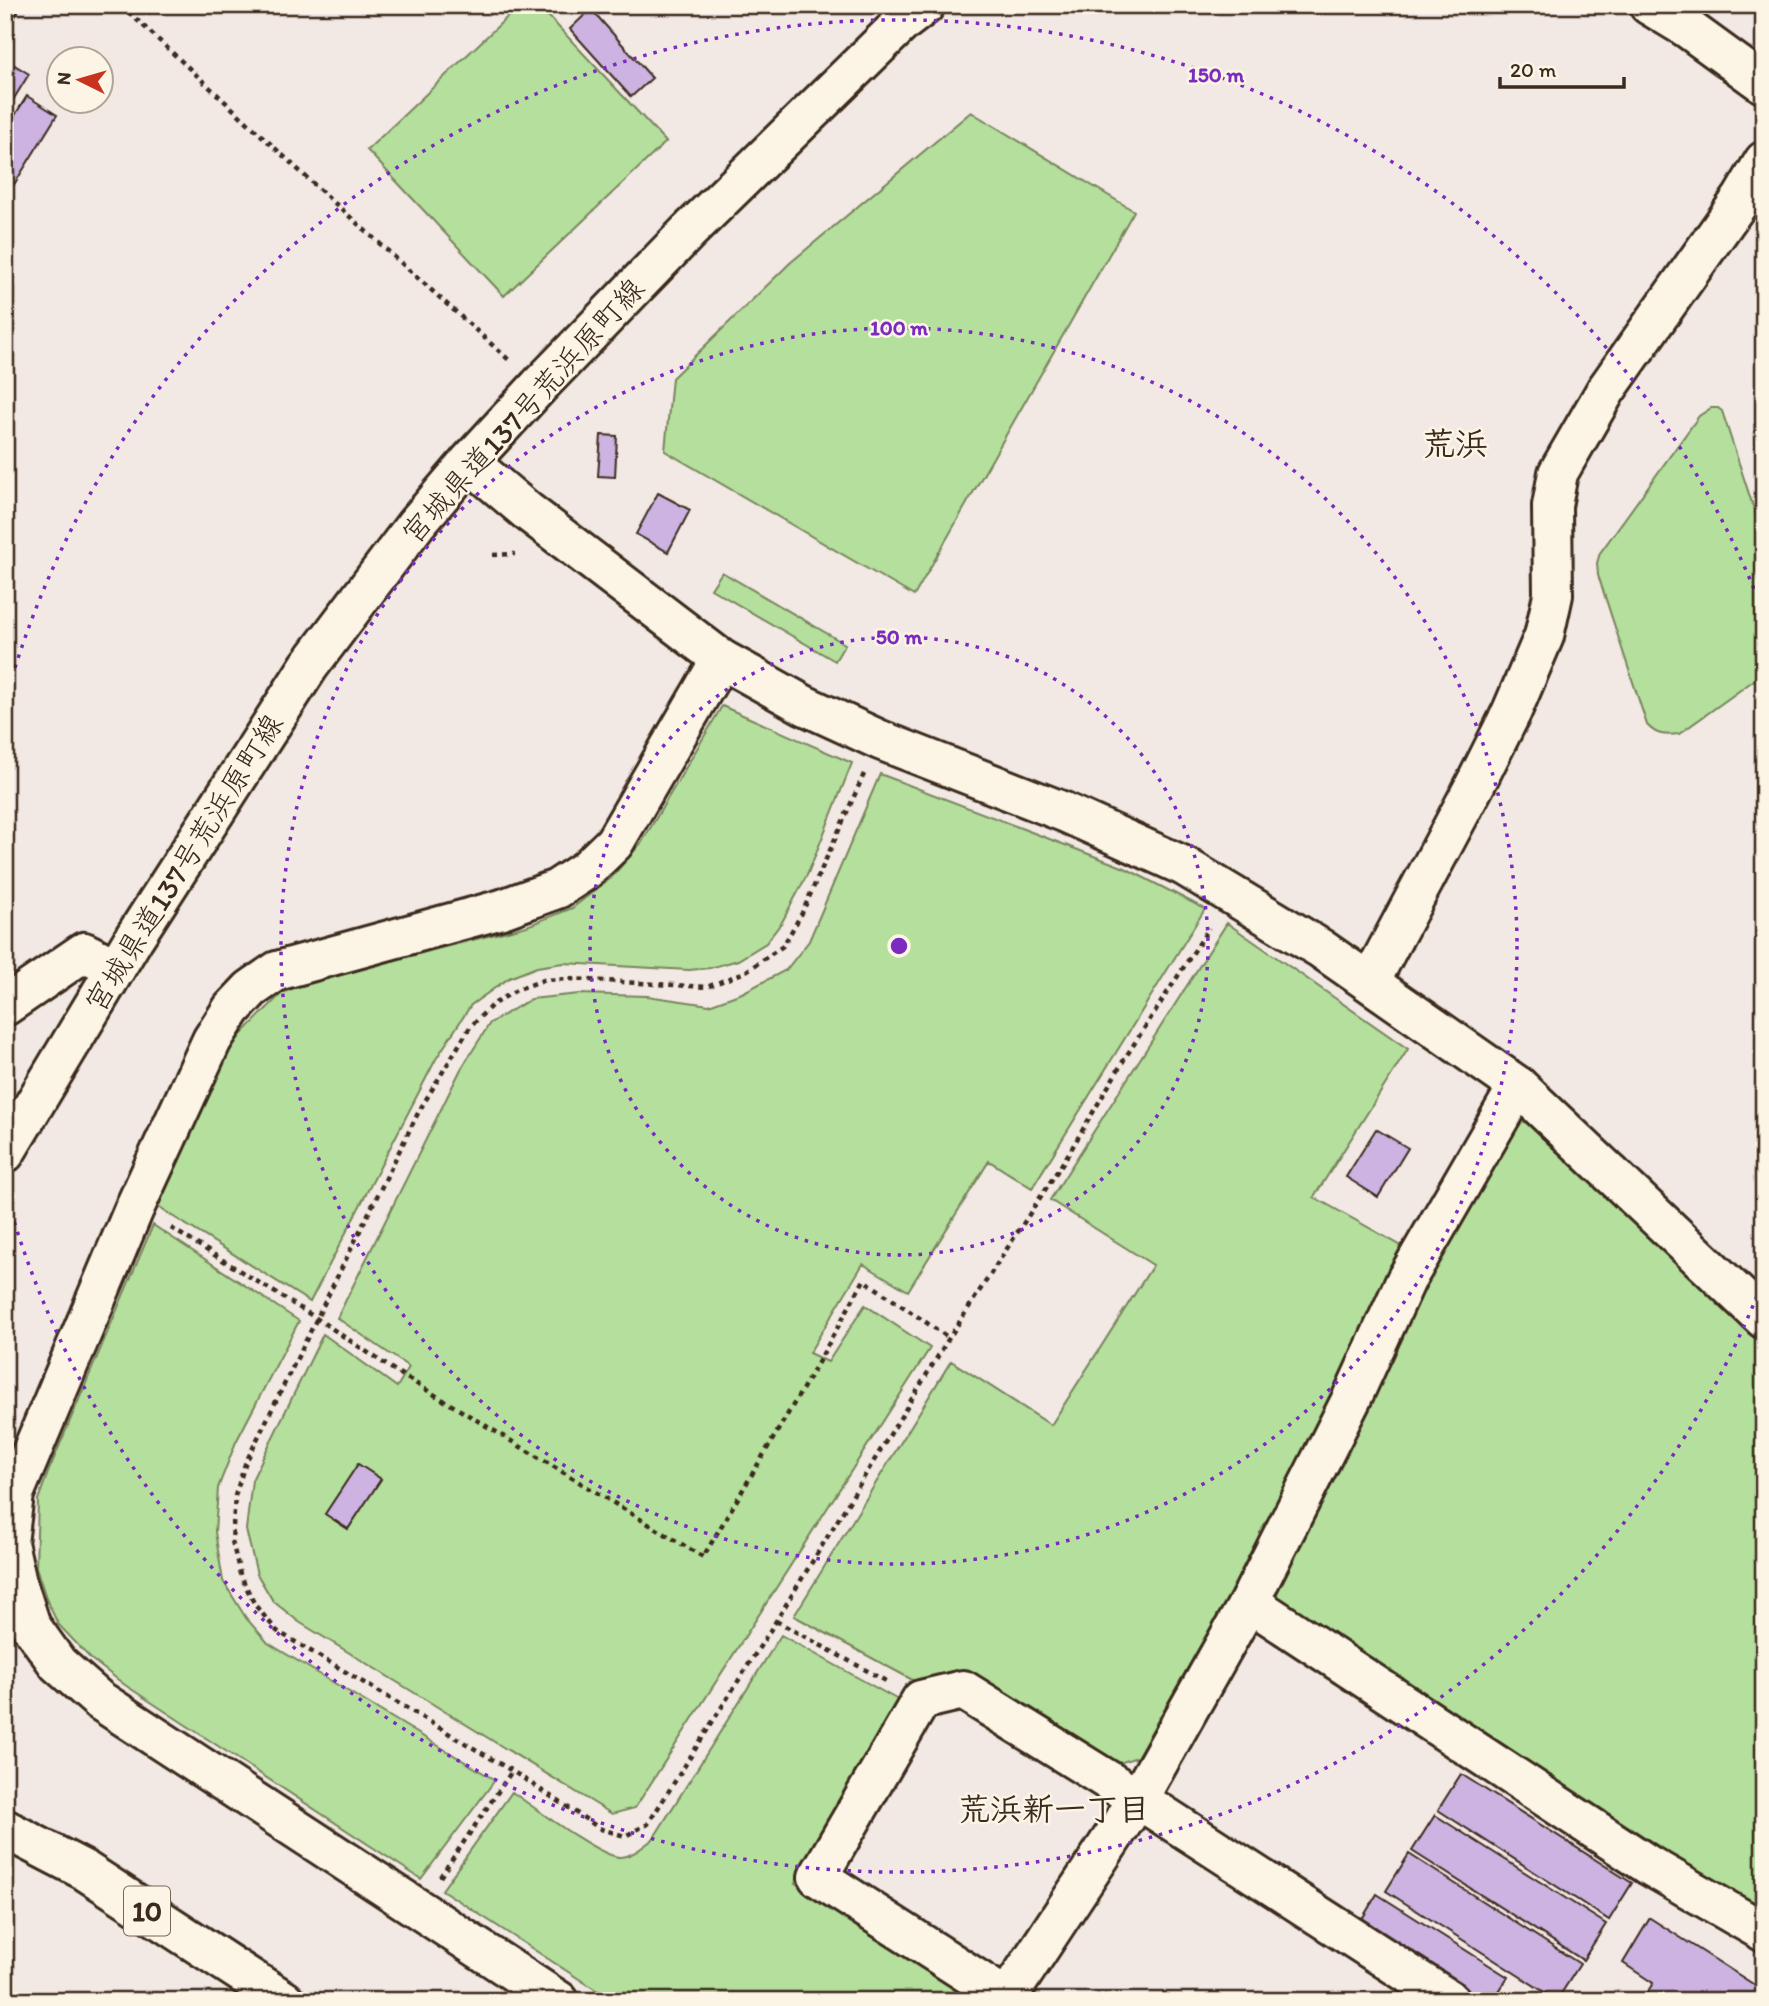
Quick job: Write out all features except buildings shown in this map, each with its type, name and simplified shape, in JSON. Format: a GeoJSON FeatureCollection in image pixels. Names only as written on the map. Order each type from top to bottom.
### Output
{"type":"FeatureCollection","features":[{"type":"Feature","properties":{"kind":"street","name":"宮城県道137号荒浜原町線"},"geometry":{"type":"LineString","coordinates":[[5,1153],[116,968],[309,666],[416,524],[539,386],[688,232],[903,22],[925,5]]}},
{"type":"Feature","properties":{"kind":"street"},"geometry":{"type":"LineString","coordinates":[[1649,5],[1687,28],[1764,84]]}},
{"type":"Feature","properties":{"kind":"street"},"geometry":{"type":"LineString","coordinates":[[1370,982],[1483,770],[1544,636],[1553,595],[1552,506],[1558,473],[1606,390],[1742,198],[1764,161]]}},
{"type":"Feature","properties":{"kind":"street"},"geometry":{"type":"LineString","coordinates":[[469,462],[527,511],[721,659],[804,705],[880,740],[1064,812],[1184,866],[1309,941],[1518,1086],[1764,1319]]}},
{"type":"Feature","properties":{"kind":"street"},"geometry":{"type":"LineString","coordinates":[[559,2001],[99,1699],[58,1664],[31,1626],[16,1583],[8,1543],[14,1494],[134,1209],[212,1040],[232,1009],[251,989],[277,971],[502,909],[557,890],[586,870],[614,843],[721,659]]}},
{"type":"Feature","properties":{"kind":"street"},"geometry":{"type":"LineString","coordinates":[[5,1006],[84,952],[116,968]]}},
{"type":"Feature","properties":{"kind":"street"},"geometry":{"type":"LineString","coordinates":[[1451,2001],[1138,1798],[963,1690],[920,1700],[818,1877],[1008,2000],[1138,1798],[1249,1602],[1351,1400],[1406,1280],[1518,1086]]}},
{"type":"Feature","properties":{"kind":"street"},"geometry":{"type":"LineString","coordinates":[[1249,1602],[1650,1866],[1764,1932]]}},
{"type":"Feature","properties":{"kind":"street","name":"10"},"geometry":{"type":"LineString","coordinates":[[5,1829],[84,1871],[285,2001]]}},
{"type":"Feature","properties":{"kind":"path"},"geometry":{"type":"LineString","coordinates":[[121,5],[318,188],[539,386]]}},
{"type":"Feature","properties":{"kind":"path"},"geometry":{"type":"LineString","coordinates":[[864,774],[802,913],[782,946],[745,972],[707,988],[571,979],[544,980],[518,989],[492,1005],[470,1027],[419,1111],[245,1464],[235,1496],[232,1541],[240,1574],[255,1605],[277,1631],[512,1771],[601,1829],[625,1836],[648,1824],[949,1338],[1069,1153],[1125,1058],[1211,924]]}},
{"type":"Feature","properties":{"kind":"path"},"geometry":{"type":"LineString","coordinates":[[164,1224],[316,1318],[397,1372],[703,1557],[863,1280],[949,1338]]}},
{"type":"Feature","properties":{"kind":"path"},"geometry":{"type":"LineString","coordinates":[[776,1621],[895,1686]]}},
{"type":"Feature","properties":{"kind":"path"},"geometry":{"type":"LineString","coordinates":[[438,1879],[512,1771]]}},
{"type":"Feature","properties":{"kind":"green space"},"geometry":{"type":"Polygon","coordinates":[[[520,5],[538,5],[666,142],[504,296],[367,150],[520,5]]]}},
{"type":"Feature","properties":{"kind":"green space"},"geometry":{"type":"Polygon","coordinates":[[[971,112],[1134,211],[914,596],[665,451],[672,378],[790,263],[971,112]]]}},
{"type":"Feature","properties":{"kind":"green space"},"geometry":{"type":"Polygon","coordinates":[[[1711,408],[1722,411],[1764,540],[1764,673],[1679,734],[1665,735],[1657,733],[1647,725],[1598,575],[1597,563],[1600,553],[1699,416],[1711,408]]]}},
{"type":"Feature","properties":{"kind":"green space"},"geometry":{"type":"Polygon","coordinates":[[[722,572],[845,644],[835,661],[711,589],[722,572]]]}},
{"type":"Feature","properties":{"kind":"green space"},"geometry":{"type":"Polygon","coordinates":[[[722,706],[852,763],[808,873],[782,922],[766,943],[738,960],[710,968],[689,970],[563,963],[537,967],[509,978],[471,1005],[436,1059],[310,1302],[158,1207],[227,1049],[282,993],[315,979],[371,962],[527,926],[572,908],[611,878],[642,842],[722,706]]]}},
{"type":"Feature","properties":{"kind":"green space"},"geometry":{"type":"Polygon","coordinates":[[[880,774],[1125,868],[1205,909],[1032,1188],[989,1161],[908,1291],[863,1264],[809,1353],[828,1362],[865,1305],[930,1348],[635,1808],[612,1814],[299,1622],[273,1601],[257,1574],[246,1530],[252,1480],[323,1334],[397,1387],[409,1367],[337,1318],[461,1069],[490,1023],[531,999],[579,994],[647,996],[709,1005],[742,993],[786,970],[809,941],[880,774]],[[358,1464],[348,1529],[381,1479],[358,1464]]]}},
{"type":"Feature","properties":{"kind":"green space"},"geometry":{"type":"Polygon","coordinates":[[[1227,923],[1408,1049],[1314,1197],[1405,1248],[1276,1513],[1137,1757],[1108,1767],[920,1684],[794,1616],[951,1361],[1051,1425],[1153,1265],[1050,1200],[1227,923]]]}},
{"type":"Feature","properties":{"kind":"green space"},"geometry":{"type":"Polygon","coordinates":[[[1524,1121],[1764,1332],[1764,1915],[1278,1610],[1269,1586],[1506,1131],[1524,1121]]]}},
{"type":"Feature","properties":{"kind":"green space"},"geometry":{"type":"Polygon","coordinates":[[[153,1225],[299,1321],[236,1442],[218,1488],[215,1532],[223,1581],[246,1618],[268,1643],[495,1780],[421,1879],[125,1685],[91,1659],[58,1624],[47,1601],[36,1567],[38,1500],[153,1225]]]}},
{"type":"Feature","properties":{"kind":"green space"},"geometry":{"type":"Polygon","coordinates":[[[781,1635],[907,1705],[795,1883],[961,1990],[963,2001],[613,2001],[442,1890],[512,1792],[582,1840],[611,1855],[624,1857],[642,1848],[653,1839],[781,1635]]]}},
{"type":"Feature","properties":{"kind":"district","name":"荒浜"},"geometry":{"type":"Point","coordinates":[1455,443]}},
{"type":"Feature","properties":{"kind":"district","name":"荒浜新一丁目"},"geometry":{"type":"Point","coordinates":[1054,1809]}}]}
